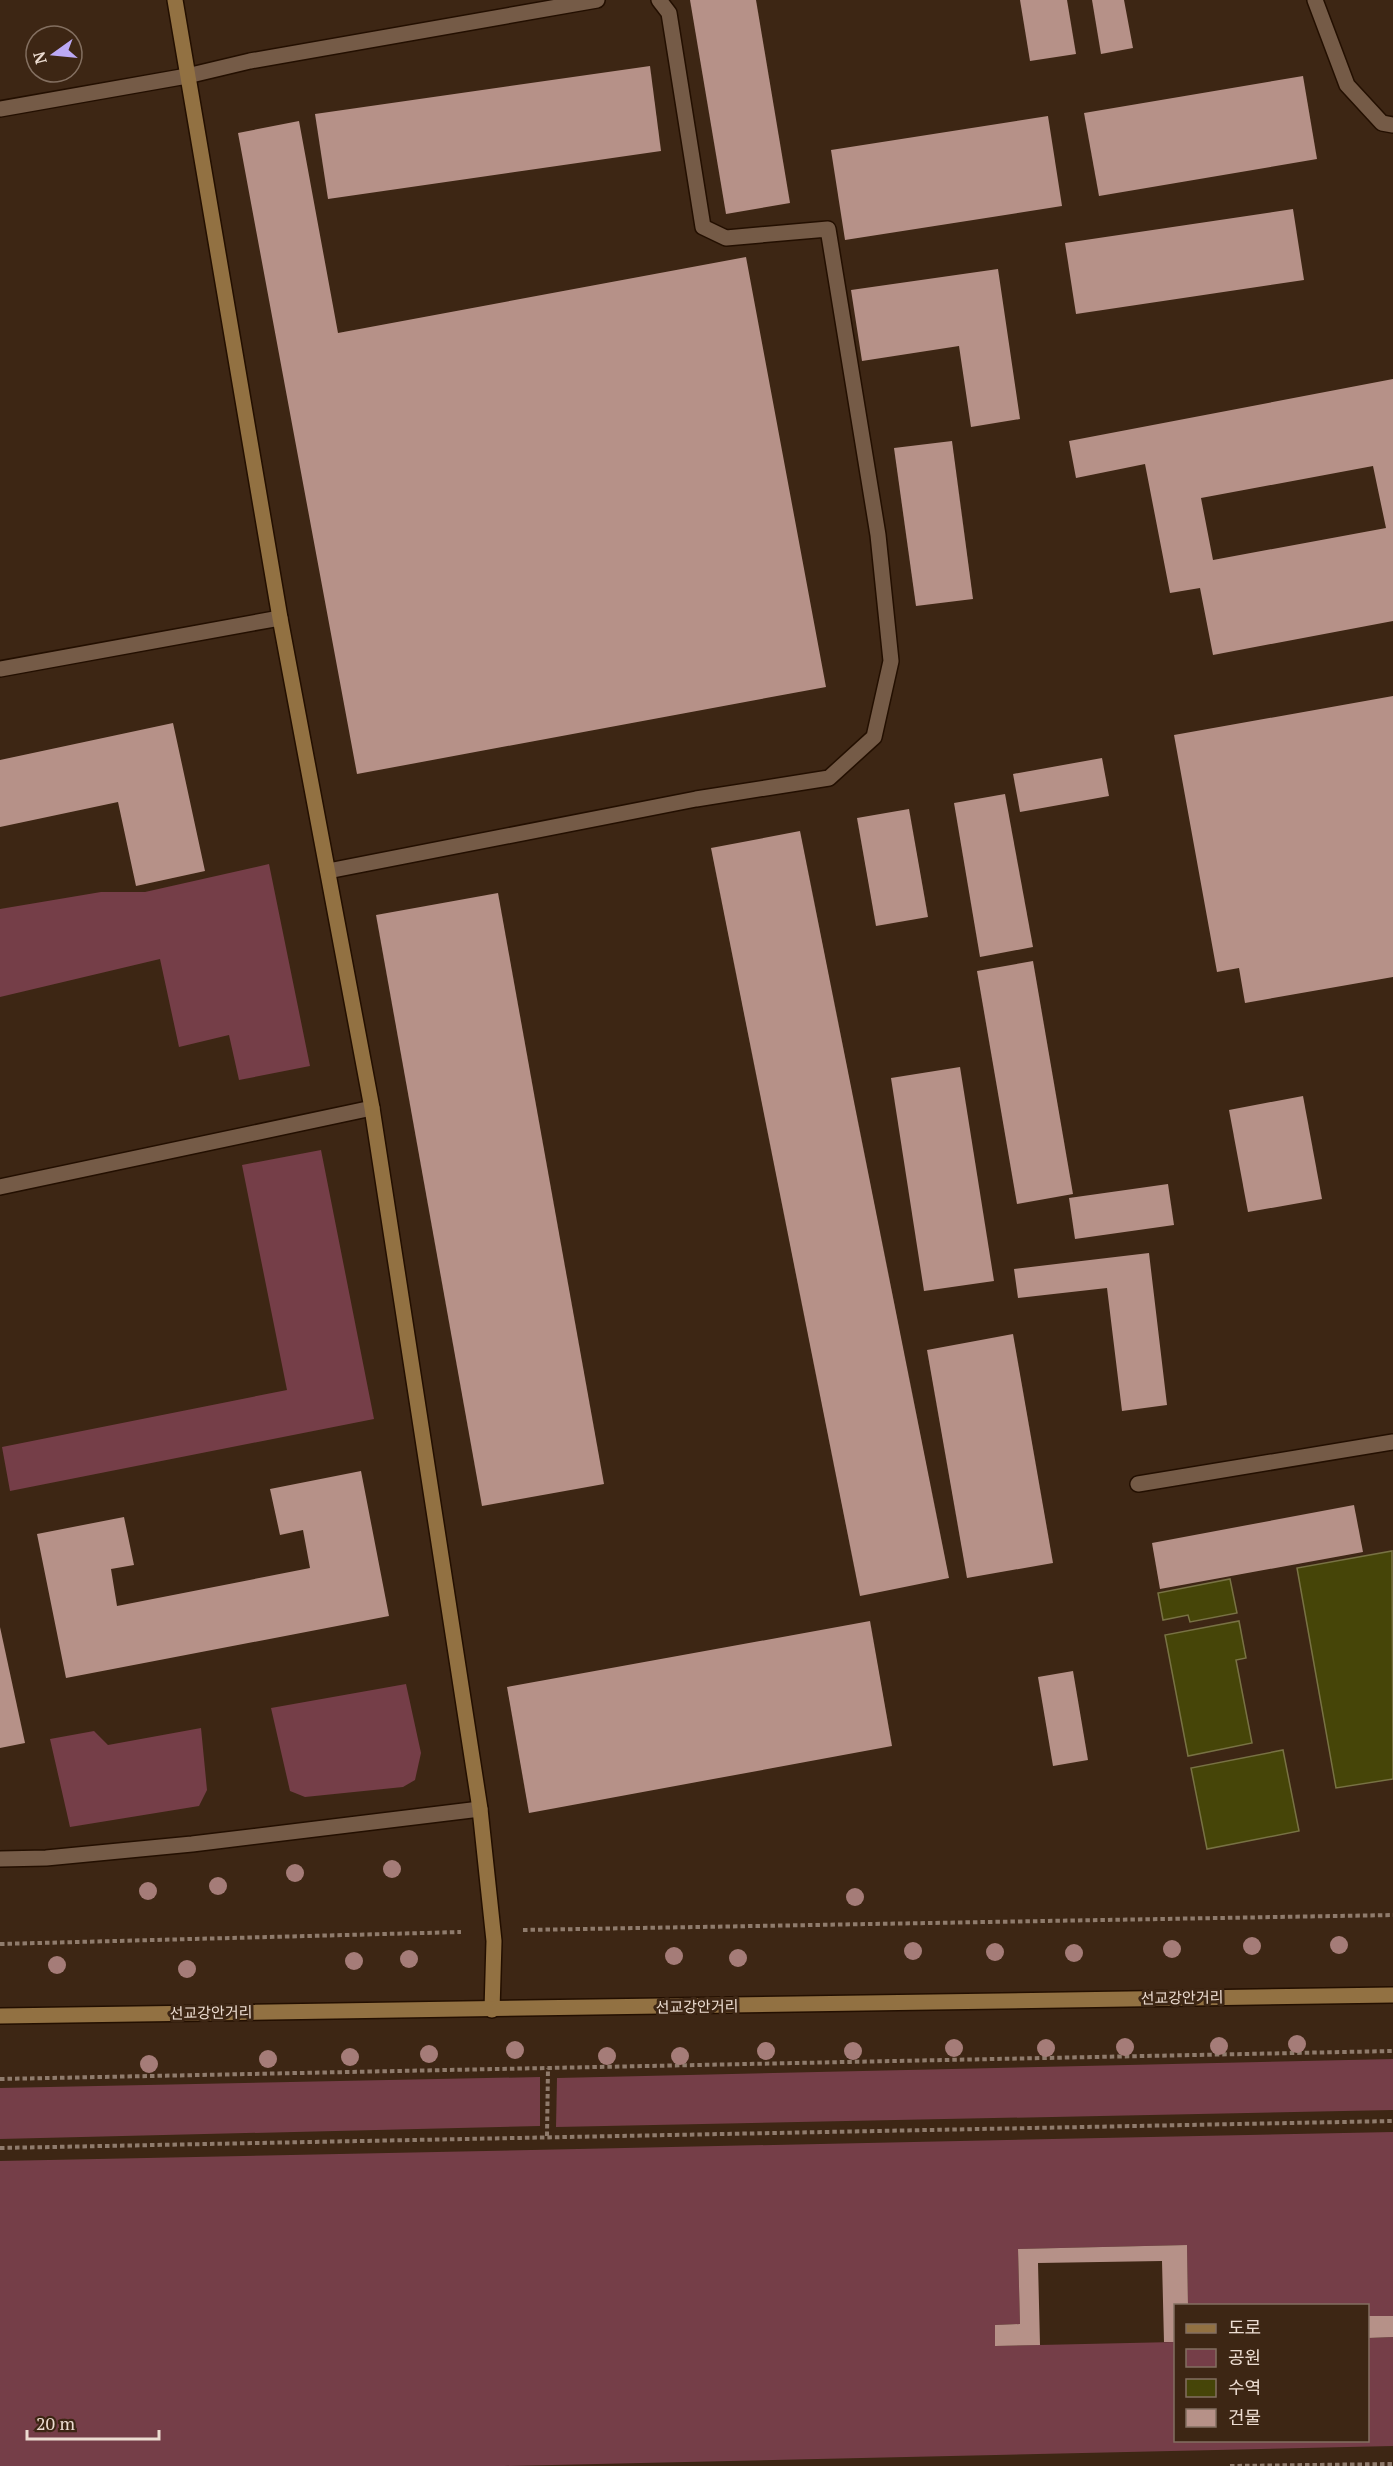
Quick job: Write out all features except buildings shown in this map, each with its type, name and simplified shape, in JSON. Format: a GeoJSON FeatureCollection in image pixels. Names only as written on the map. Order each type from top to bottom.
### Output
{"type":"FeatureCollection","features":[{"type":"Feature","properties":{"kind":"street"},"geometry":{"type":"LineString","coordinates":[[175,0],[280,618],[372,1108],[480,1809],[493,1931],[492,2010]]}},
{"type":"Feature","properties":{"kind":"street"},"geometry":{"type":"LineString","coordinates":[[0,109],[187,76],[250,61],[597,0]]}},
{"type":"Feature","properties":{"kind":"street"},"geometry":{"type":"LineString","coordinates":[[328,871],[696,799],[830,778],[874,737],[891,661],[878,535],[828,229],[726,238],[703,227],[669,13],[658,0]]}},
{"type":"Feature","properties":{"kind":"street"},"geometry":{"type":"LineString","coordinates":[[1315,0],[1347,85],[1382,123],[1393,125]]}},
{"type":"Feature","properties":{"kind":"street"},"geometry":{"type":"LineString","coordinates":[[0,669],[280,618]]}},
{"type":"Feature","properties":{"kind":"street"},"geometry":{"type":"LineString","coordinates":[[0,1187],[372,1108]]}},
{"type":"Feature","properties":{"kind":"street"},"geometry":{"type":"LineString","coordinates":[[1138,1484],[1393,1442]]}},
{"type":"Feature","properties":{"kind":"street"},"geometry":{"type":"LineString","coordinates":[[0,1859],[46,1858],[181,1845],[480,1809]]}},
{"type":"Feature","properties":{"kind":"street","name":"선교강안거리"},"geometry":{"type":"LineString","coordinates":[[0,2016],[1393,1995]]}},
{"type":"Feature","properties":{"kind":"path"},"geometry":{"type":"LineString","coordinates":[[0,1944],[597,1927],[1393,1915]]}},
{"type":"Feature","properties":{"kind":"path"},"geometry":{"type":"LineString","coordinates":[[0,2079],[1393,2051]]}},
{"type":"Feature","properties":{"kind":"path"},"geometry":{"type":"LineString","coordinates":[[547,2137],[548,2068]]}},
{"type":"Feature","properties":{"kind":"path"},"geometry":{"type":"LineString","coordinates":[[0,2148],[1393,2121]]}},
{"type":"Feature","properties":{"kind":"path"},"geometry":{"type":"LineString","coordinates":[[1230,2466],[1393,2464]]}},
{"type":"Feature","properties":{"kind":"green space"},"geometry":{"type":"Polygon","coordinates":[[[269,864],[310,1066],[239,1080],[229,1035],[179,1047],[160,959],[0,997],[0,909],[101,892],[145,892],[269,864]]]}},
{"type":"Feature","properties":{"kind":"green space"},"geometry":{"type":"Polygon","coordinates":[[[321,1150],[374,1419],[10,1491],[2,1447],[287,1390],[242,1165],[321,1150]]]}},
{"type":"Feature","properties":{"kind":"green space"},"geometry":{"type":"Polygon","coordinates":[[[406,1684],[421,1753],[415,1780],[403,1787],[305,1797],[290,1791],[271,1708],[406,1684]]]}},
{"type":"Feature","properties":{"kind":"green space"},"geometry":{"type":"Polygon","coordinates":[[[201,1728],[207,1790],[199,1806],[70,1827],[50,1739],[94,1731],[108,1745],[201,1728]]]}},
{"type":"Feature","properties":{"kind":"green space"},"geometry":{"type":"Polygon","coordinates":[[[1393,2059],[1393,2110],[556,2127],[557,2078],[1393,2059]]]}},
{"type":"Feature","properties":{"kind":"green space"},"geometry":{"type":"Polygon","coordinates":[[[540,2077],[540,2126],[0,2139],[0,2088],[540,2077]]]}},
{"type":"Feature","properties":{"kind":"green space"},"geometry":{"type":"Polygon","coordinates":[[[1393,2132],[1393,2316],[1369,2316],[1369,2304],[1188,2304],[1187,2245],[1018,2249],[1020,2324],[995,2325],[996,2346],[1174,2342],[1174,2442],[1369,2442],[1369,2338],[1393,2337],[1393,2446],[504,2466],[0,2466],[0,2161],[1393,2132]]]}},
{"type":"Feature","properties":{"kind":"water"},"geometry":{"type":"Polygon","coordinates":[[[1392,1551],[1393,1779],[1336,1788],[1297,1568],[1392,1551]]]}},
{"type":"Feature","properties":{"kind":"water"},"geometry":{"type":"Polygon","coordinates":[[[1230,1579],[1237,1613],[1190,1622],[1188,1615],[1163,1620],[1158,1593],[1230,1579]]]}},
{"type":"Feature","properties":{"kind":"water"},"geometry":{"type":"Polygon","coordinates":[[[1239,1621],[1246,1658],[1236,1660],[1252,1743],[1188,1756],[1165,1635],[1239,1621]]]}},
{"type":"Feature","properties":{"kind":"water"},"geometry":{"type":"Polygon","coordinates":[[[1283,1750],[1299,1831],[1207,1849],[1191,1768],[1283,1750]]]}}]}
